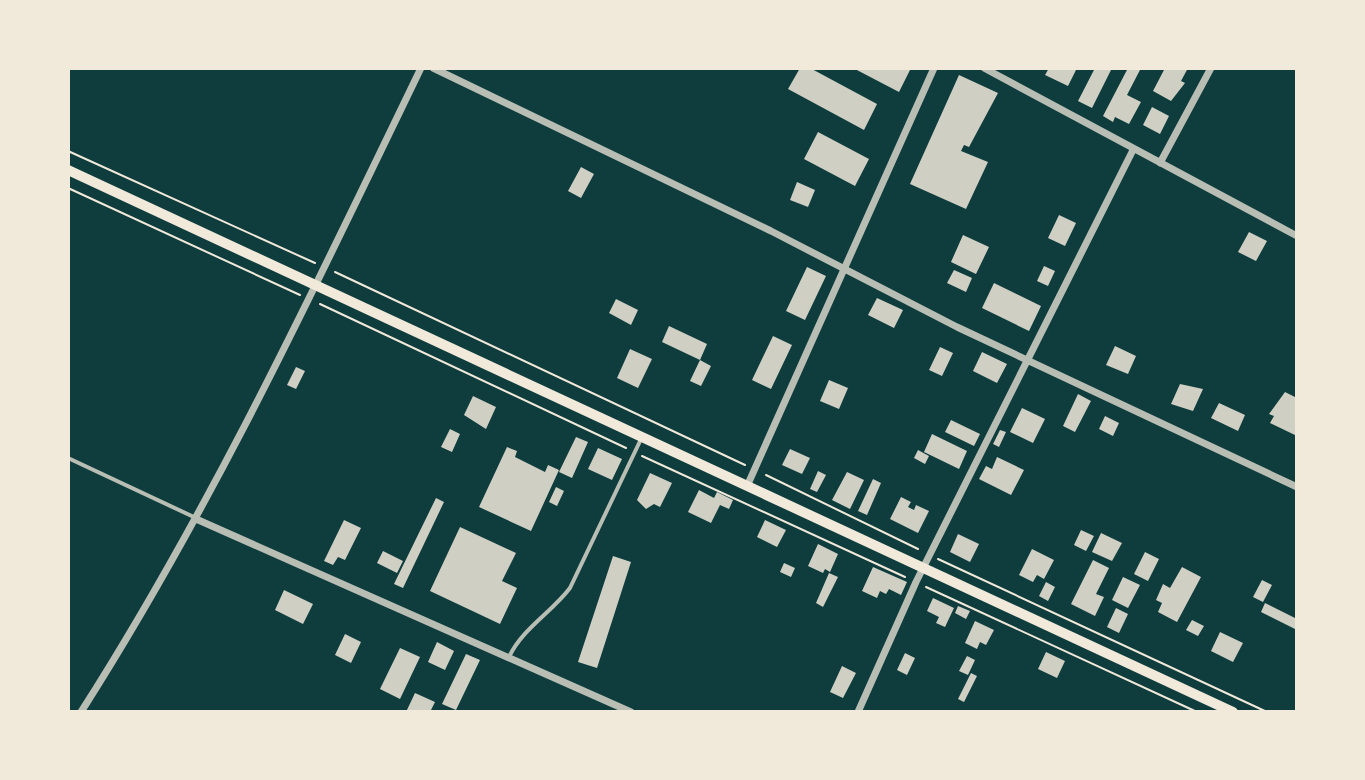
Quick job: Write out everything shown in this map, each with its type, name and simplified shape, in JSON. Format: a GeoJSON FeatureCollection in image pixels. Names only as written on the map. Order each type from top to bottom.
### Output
{"type":"FeatureCollection","features":[{"type":"Feature","properties":{"kind":"main road"},"geometry":{"type":"LineString","coordinates":[[68,170],[1233,712]]}},
{"type":"Feature","properties":{"kind":"street"},"geometry":{"type":"LineString","coordinates":[[81,712],[140,618],[196,519],[317,285],[421,68]]}},
{"type":"Feature","properties":{"kind":"street"},"geometry":{"type":"LineString","coordinates":[[433,68],[1027,359],[1297,487]]}},
{"type":"Feature","properties":{"kind":"street"},"geometry":{"type":"LineString","coordinates":[[748,484],[934,68]]}},
{"type":"Feature","properties":{"kind":"street"},"geometry":{"type":"LineString","coordinates":[[984,68],[1297,236]]}},
{"type":"Feature","properties":{"kind":"street"},"geometry":{"type":"LineString","coordinates":[[1160,163],[1211,68]]}},
{"type":"Feature","properties":{"kind":"street"},"geometry":{"type":"LineString","coordinates":[[858,712],[923,569],[1133,150]]}},
{"type":"Feature","properties":{"kind":"street"},"geometry":{"type":"LineString","coordinates":[[196,519],[631,712]]}},
{"type":"Feature","properties":{"kind":"lane"},"geometry":{"type":"LineString","coordinates":[[509,657],[518,638],[557,605],[570,588],[643,435]]}},
{"type":"Feature","properties":{"kind":"lane"},"geometry":{"type":"LineString","coordinates":[[68,458],[196,519]]}},
{"type":"Feature","properties":{"kind":"path"},"geometry":{"type":"LineString","coordinates":[[68,151],[734,459]]}},
{"type":"Feature","properties":{"kind":"path"},"geometry":{"type":"LineString","coordinates":[[782,483],[1267,712]]}},
{"type":"Feature","properties":{"kind":"building"},"geometry":{"type":"Polygon","coordinates":[[[800,68],[810,68],[877,104],[864,130],[788,89],[800,68]]]}},
{"type":"Feature","properties":{"kind":"building"},"geometry":{"type":"Polygon","coordinates":[[[853,68],[911,68],[899,92],[853,68]]]}},
{"type":"Feature","properties":{"kind":"building"},"geometry":{"type":"Polygon","coordinates":[[[1049,68],[1077,68],[1068,86],[1045,75],[1049,68]]]}},
{"type":"Feature","properties":{"kind":"building"},"geometry":{"type":"Polygon","coordinates":[[[1095,68],[1112,68],[1092,108],[1078,101],[1095,68]]]}},
{"type":"Feature","properties":{"kind":"building"},"geometry":{"type":"Polygon","coordinates":[[[1128,68],[1141,68],[1127,95],[1141,102],[1129,124],[1115,117],[1113,122],[1103,116],[1128,68]]]}},
{"type":"Feature","properties":{"kind":"building"},"geometry":{"type":"Polygon","coordinates":[[[1165,68],[1188,68],[1181,81],[1185,83],[1171,101],[1153,91],[1165,68]]]}},
{"type":"Feature","properties":{"kind":"building"},"geometry":{"type":"Polygon","coordinates":[[[959,75],[998,93],[969,147],[964,145],[961,151],[988,162],[966,209],[910,184],[959,75]]]}},
{"type":"Feature","properties":{"kind":"building"},"geometry":{"type":"Polygon","coordinates":[[[1152,107],[1169,116],[1160,134],[1143,125],[1152,107]]]}},
{"type":"Feature","properties":{"kind":"building"},"geometry":{"type":"Polygon","coordinates":[[[818,132],[869,159],[855,186],[804,159],[818,132]]]}},
{"type":"Feature","properties":{"kind":"building"},"geometry":{"type":"Polygon","coordinates":[[[581,167],[594,174],[581,198],[568,191],[581,167]]]}},
{"type":"Feature","properties":{"kind":"building"},"geometry":{"type":"Polygon","coordinates":[[[797,182],[815,190],[808,207],[790,200],[797,182]]]}},
{"type":"Feature","properties":{"kind":"building"},"geometry":{"type":"Polygon","coordinates":[[[1059,215],[1076,223],[1065,246],[1048,238],[1059,215]]]}},
{"type":"Feature","properties":{"kind":"building"},"geometry":{"type":"Polygon","coordinates":[[[1249,232],[1267,241],[1256,261],[1238,252],[1249,232]]]}},
{"type":"Feature","properties":{"kind":"building"},"geometry":{"type":"Polygon","coordinates":[[[963,235],[989,247],[976,274],[951,262],[963,235]]]}},
{"type":"Feature","properties":{"kind":"building"},"geometry":{"type":"Polygon","coordinates":[[[1044,266],[1055,271],[1048,286],[1037,281],[1044,266]]]}},
{"type":"Feature","properties":{"kind":"building"},"geometry":{"type":"Polygon","coordinates":[[[807,267],[826,276],[805,320],[786,311],[807,267]]]}},
{"type":"Feature","properties":{"kind":"building"},"geometry":{"type":"Polygon","coordinates":[[[954,270],[972,278],[966,292],[947,283],[954,270]]]}},
{"type":"Feature","properties":{"kind":"building"},"geometry":{"type":"Polygon","coordinates":[[[994,283],[1041,306],[1029,331],[982,308],[994,283]]]}},
{"type":"Feature","properties":{"kind":"building"},"geometry":{"type":"Polygon","coordinates":[[[877,298],[903,310],[894,328],[868,315],[877,298]]]}},
{"type":"Feature","properties":{"kind":"building"},"geometry":{"type":"Polygon","coordinates":[[[616,299],[638,310],[631,325],[609,313],[616,299]]]}},
{"type":"Feature","properties":{"kind":"building"},"geometry":{"type":"Polygon","coordinates":[[[669,326],[707,344],[700,360],[662,342],[669,326]]]}},
{"type":"Feature","properties":{"kind":"building"},"geometry":{"type":"Polygon","coordinates":[[[773,336],[792,345],[771,389],[752,380],[773,336]]]}},
{"type":"Feature","properties":{"kind":"building"},"geometry":{"type":"Polygon","coordinates":[[[1115,346],[1136,356],[1128,374],[1106,365],[1115,346]]]}},
{"type":"Feature","properties":{"kind":"building"},"geometry":{"type":"Polygon","coordinates":[[[940,347],[953,353],[942,376],[929,370],[940,347]]]}},
{"type":"Feature","properties":{"kind":"building"},"geometry":{"type":"Polygon","coordinates":[[[630,349],[652,359],[638,388],[617,378],[630,349]]]}},
{"type":"Feature","properties":{"kind":"building"},"geometry":{"type":"Polygon","coordinates":[[[982,352],[1007,364],[997,383],[973,371],[982,352]]]}},
{"type":"Feature","properties":{"kind":"building"},"geometry":{"type":"Polygon","coordinates":[[[700,360],[711,366],[701,386],[690,381],[700,360]]]}},
{"type":"Feature","properties":{"kind":"building"},"geometry":{"type":"Polygon","coordinates":[[[296,367],[305,371],[296,389],[287,385],[296,367]]]}},
{"type":"Feature","properties":{"kind":"building"},"geometry":{"type":"Polygon","coordinates":[[[829,380],[848,388],[839,409],[820,401],[829,380]]]}},
{"type":"Feature","properties":{"kind":"building"},"geometry":{"type":"Polygon","coordinates":[[[1180,384],[1203,389],[1193,411],[1171,404],[1180,384]]]}},
{"type":"Feature","properties":{"kind":"building"},"geometry":{"type":"Polygon","coordinates":[[[1285,392],[1297,398],[1297,436],[1270,423],[1274,416],[1269,414],[1285,392]]]}},
{"type":"Feature","properties":{"kind":"building"},"geometry":{"type":"Polygon","coordinates":[[[1078,394],[1091,401],[1075,432],[1063,426],[1078,394]]]}},
{"type":"Feature","properties":{"kind":"building"},"geometry":{"type":"Polygon","coordinates":[[[473,396],[496,407],[486,429],[464,415],[473,396]]]}},
{"type":"Feature","properties":{"kind":"building"},"geometry":{"type":"Polygon","coordinates":[[[1219,403],[1245,415],[1238,431],[1211,418],[1219,403]]]}},
{"type":"Feature","properties":{"kind":"building"},"geometry":{"type":"Polygon","coordinates":[[[1022,408],[1045,419],[1033,443],[1010,432],[1022,408]]]}},
{"type":"Feature","properties":{"kind":"building"},"geometry":{"type":"Polygon","coordinates":[[[1105,416],[1119,423],[1113,436],[1099,429],[1105,416]]]}},
{"type":"Feature","properties":{"kind":"building"},"geometry":{"type":"Polygon","coordinates":[[[951,420],[980,434],[974,446],[945,432],[951,420]]]}},
{"type":"Feature","properties":{"kind":"building"},"geometry":{"type":"Polygon","coordinates":[[[450,429],[460,434],[452,452],[441,447],[450,429]]]}},
{"type":"Feature","properties":{"kind":"building"},"geometry":{"type":"Polygon","coordinates":[[[1000,430],[1006,432],[999,447],[993,444],[1000,430]]]}},
{"type":"Feature","properties":{"kind":"building"},"geometry":{"type":"Polygon","coordinates":[[[932,434],[967,451],[959,469],[924,452],[932,434]]]}},
{"type":"Feature","properties":{"kind":"building"},"geometry":{"type":"Polygon","coordinates":[[[576,437],[588,442],[572,478],[559,472],[576,437]]]}},
{"type":"Feature","properties":{"kind":"building"},"geometry":{"type":"Polygon","coordinates":[[[507,447],[517,451],[515,457],[545,472],[548,465],[559,470],[531,531],[479,507],[507,447]]]}},
{"type":"Feature","properties":{"kind":"building"},"geometry":{"type":"Polygon","coordinates":[[[598,448],[622,459],[612,480],[588,469],[598,448]]]}},
{"type":"Feature","properties":{"kind":"building"},"geometry":{"type":"Polygon","coordinates":[[[790,449],[810,458],[802,474],[782,465],[790,449]]]}},
{"type":"Feature","properties":{"kind":"building"},"geometry":{"type":"Polygon","coordinates":[[[918,450],[929,456],[925,464],[914,458],[918,450]]]}},
{"type":"Feature","properties":{"kind":"building"},"geometry":{"type":"Polygon","coordinates":[[[997,457],[1024,470],[1011,495],[979,479],[986,466],[992,469],[997,457]]]}},
{"type":"Feature","properties":{"kind":"building"},"geometry":{"type":"Polygon","coordinates":[[[818,471],[826,475],[817,492],[810,489],[818,471]]]}},
{"type":"Feature","properties":{"kind":"building"},"geometry":{"type":"Polygon","coordinates":[[[847,472],[864,480],[850,509],[832,500],[847,472]]]}},
{"type":"Feature","properties":{"kind":"building"},"geometry":{"type":"Polygon","coordinates":[[[650,473],[672,483],[660,507],[654,504],[646,509],[637,500],[650,473]]]}},
{"type":"Feature","properties":{"kind":"building"},"geometry":{"type":"Polygon","coordinates":[[[873,479],[881,483],[867,515],[858,511],[873,479]]]}},
{"type":"Feature","properties":{"kind":"building"},"geometry":{"type":"Polygon","coordinates":[[[556,487],[564,491],[557,506],[549,502],[556,487]]]}},
{"type":"Feature","properties":{"kind":"building"},"geometry":{"type":"Polygon","coordinates":[[[699,490],[714,498],[717,492],[733,500],[729,509],[720,505],[711,523],[688,512],[699,490]]]}},
{"type":"Feature","properties":{"kind":"building"},"geometry":{"type":"Polygon","coordinates":[[[901,497],[911,502],[908,507],[914,510],[916,505],[929,511],[918,533],[890,519],[901,497]]]}},
{"type":"Feature","properties":{"kind":"building"},"geometry":{"type":"Polygon","coordinates":[[[436,498],[444,502],[403,588],[394,584],[436,498]]]}},
{"type":"Feature","properties":{"kind":"building"},"geometry":{"type":"Polygon","coordinates":[[[344,520],[361,528],[345,560],[338,557],[333,565],[324,561],[344,520]]]}},
{"type":"Feature","properties":{"kind":"building"},"geometry":{"type":"Polygon","coordinates":[[[765,520],[786,530],[777,547],[757,537],[765,520]]]}},
{"type":"Feature","properties":{"kind":"building"},"geometry":{"type":"Polygon","coordinates":[[[460,527],[516,553],[502,581],[517,588],[500,624],[430,591],[460,527]]]}},
{"type":"Feature","properties":{"kind":"building"},"geometry":{"type":"Polygon","coordinates":[[[1081,530],[1094,536],[1086,551],[1074,545],[1081,530]]]}},
{"type":"Feature","properties":{"kind":"building"},"geometry":{"type":"Polygon","coordinates":[[[1101,533],[1122,543],[1112,561],[1092,552],[1101,533]]]}},
{"type":"Feature","properties":{"kind":"building"},"geometry":{"type":"Polygon","coordinates":[[[958,534],[979,544],[970,562],[950,552],[958,534]]]}},
{"type":"Feature","properties":{"kind":"building"},"geometry":{"type":"Polygon","coordinates":[[[818,544],[838,554],[830,572],[825,569],[823,573],[808,566],[818,544]]]}},
{"type":"Feature","properties":{"kind":"building"},"geometry":{"type":"Polygon","coordinates":[[[1032,549],[1054,560],[1044,579],[1037,575],[1033,582],[1019,575],[1032,549]]]}},
{"type":"Feature","properties":{"kind":"building"},"geometry":{"type":"Polygon","coordinates":[[[383,551],[403,561],[397,573],[377,563],[383,551]]]}},
{"type":"Feature","properties":{"kind":"building"},"geometry":{"type":"Polygon","coordinates":[[[1145,552],[1159,559],[1148,581],[1134,574],[1145,552]]]}},
{"type":"Feature","properties":{"kind":"building"},"geometry":{"type":"Polygon","coordinates":[[[613,556],[631,562],[597,668],[578,662],[613,556]]]}},
{"type":"Feature","properties":{"kind":"building"},"geometry":{"type":"Polygon","coordinates":[[[1093,560],[1109,568],[1096,594],[1104,597],[1095,616],[1071,604],[1093,560]]]}},
{"type":"Feature","properties":{"kind":"building"},"geometry":{"type":"Polygon","coordinates":[[[784,563],[795,568],[791,577],[780,572],[784,563]]]}},
{"type":"Feature","properties":{"kind":"building"},"geometry":{"type":"Polygon","coordinates":[[[873,567],[907,582],[901,595],[889,589],[886,594],[880,591],[877,598],[862,591],[873,567]]]}},
{"type":"Feature","properties":{"kind":"building"},"geometry":{"type":"Polygon","coordinates":[[[1182,567],[1201,577],[1177,622],[1158,612],[1162,603],[1156,600],[1163,584],[1170,588],[1182,567]]]}},
{"type":"Feature","properties":{"kind":"building"},"geometry":{"type":"Polygon","coordinates":[[[829,573],[838,577],[823,607],[816,603],[829,573]]]}},
{"type":"Feature","properties":{"kind":"building"},"geometry":{"type":"Polygon","coordinates":[[[1123,577],[1140,585],[1128,608],[1112,600],[1123,577]]]}},
{"type":"Feature","properties":{"kind":"building"},"geometry":{"type":"Polygon","coordinates":[[[1262,580],[1272,585],[1263,602],[1253,597],[1262,580]]]}},
{"type":"Feature","properties":{"kind":"building"},"geometry":{"type":"Polygon","coordinates":[[[1046,582],[1055,587],[1048,601],[1039,596],[1046,582]]]}},
{"type":"Feature","properties":{"kind":"building"},"geometry":{"type":"Polygon","coordinates":[[[284,590],[313,604],[303,624],[275,610],[284,590]]]}},
{"type":"Feature","properties":{"kind":"building"},"geometry":{"type":"Polygon","coordinates":[[[933,598],[954,608],[945,627],[936,623],[939,617],[927,611],[933,598]]]}},
{"type":"Feature","properties":{"kind":"building"},"geometry":{"type":"Polygon","coordinates":[[[1265,603],[1297,619],[1297,630],[1261,612],[1265,603]]]}},
{"type":"Feature","properties":{"kind":"building"},"geometry":{"type":"Polygon","coordinates":[[[958,606],[970,611],[966,619],[955,613],[958,606]]]}},
{"type":"Feature","properties":{"kind":"building"},"geometry":{"type":"Polygon","coordinates":[[[1116,608],[1128,614],[1119,633],[1107,627],[1116,608]]]}},
{"type":"Feature","properties":{"kind":"building"},"geometry":{"type":"Polygon","coordinates":[[[1192,620],[1204,626],[1198,636],[1186,630],[1192,620]]]}},
{"type":"Feature","properties":{"kind":"building"},"geometry":{"type":"Polygon","coordinates":[[[975,621],[994,630],[986,645],[980,642],[977,649],[965,643],[975,621]]]}},
{"type":"Feature","properties":{"kind":"building"},"geometry":{"type":"Polygon","coordinates":[[[1220,632],[1243,643],[1233,662],[1211,651],[1220,632]]]}},
{"type":"Feature","properties":{"kind":"building"},"geometry":{"type":"Polygon","coordinates":[[[345,634],[361,642],[351,663],[335,655],[345,634]]]}},
{"type":"Feature","properties":{"kind":"building"},"geometry":{"type":"Polygon","coordinates":[[[437,642],[454,651],[445,670],[428,662],[437,642]]]}},
{"type":"Feature","properties":{"kind":"building"},"geometry":{"type":"Polygon","coordinates":[[[400,648],[420,657],[400,699],[380,689],[400,648]]]}},
{"type":"Feature","properties":{"kind":"building"},"geometry":{"type":"Polygon","coordinates":[[[1046,652],[1065,661],[1057,678],[1038,669],[1046,652]]]}},
{"type":"Feature","properties":{"kind":"building"},"geometry":{"type":"Polygon","coordinates":[[[905,653],[915,658],[907,675],[897,670],[905,653]]]}},
{"type":"Feature","properties":{"kind":"building"},"geometry":{"type":"Polygon","coordinates":[[[466,654],[480,660],[456,710],[442,704],[466,654]]]}},
{"type":"Feature","properties":{"kind":"building"},"geometry":{"type":"Polygon","coordinates":[[[967,656],[975,660],[968,675],[959,671],[967,656]]]}},
{"type":"Feature","properties":{"kind":"building"},"geometry":{"type":"Polygon","coordinates":[[[842,666],[856,673],[843,698],[830,692],[842,666]]]}},
{"type":"Feature","properties":{"kind":"building"},"geometry":{"type":"Polygon","coordinates":[[[971,673],[977,676],[964,702],[958,699],[971,673]]]}},
{"type":"Feature","properties":{"kind":"building"},"geometry":{"type":"Polygon","coordinates":[[[415,693],[435,702],[430,712],[406,712],[415,693]]]}}]}
